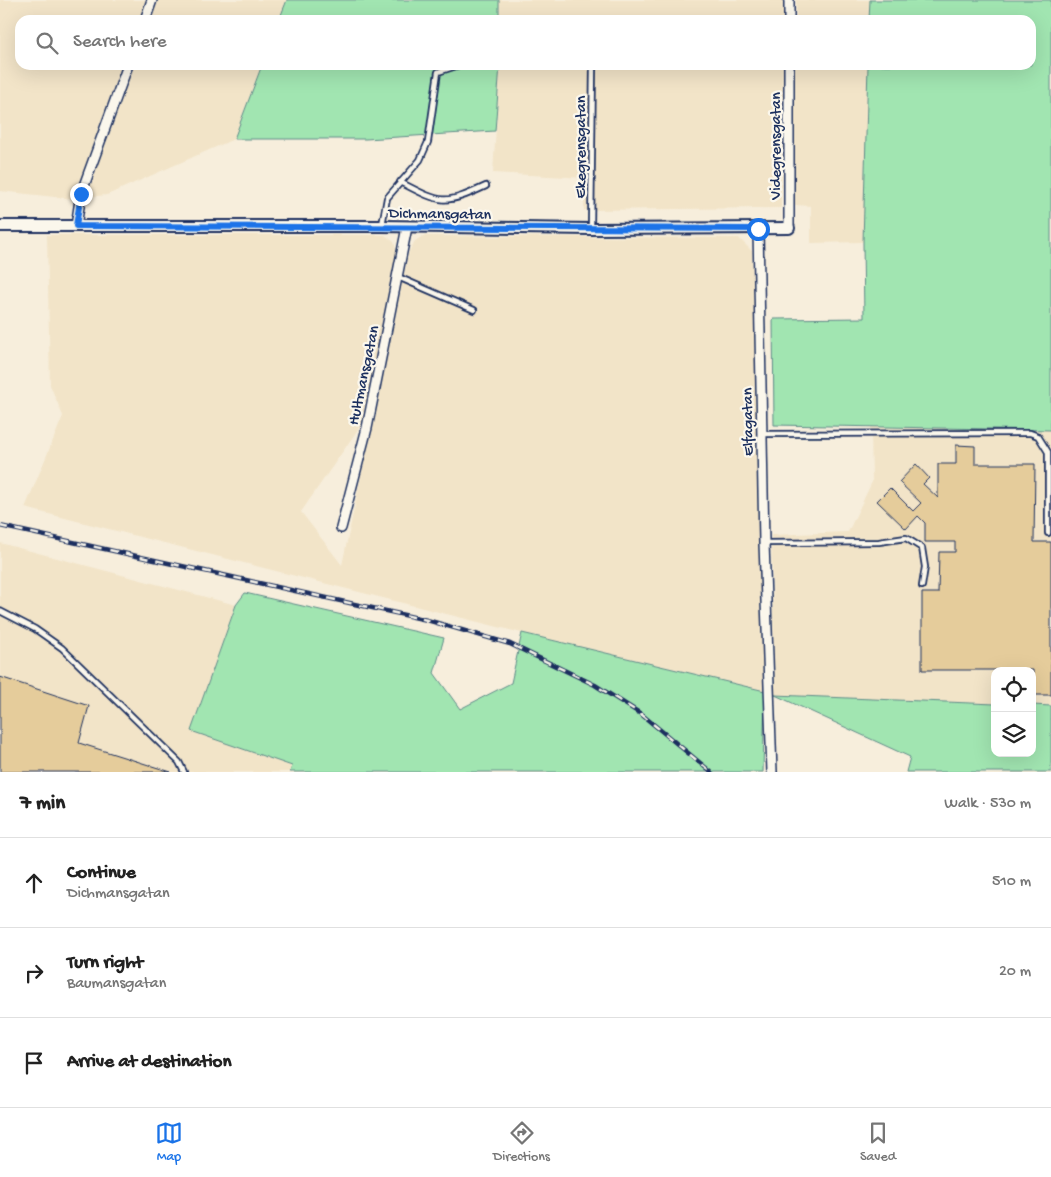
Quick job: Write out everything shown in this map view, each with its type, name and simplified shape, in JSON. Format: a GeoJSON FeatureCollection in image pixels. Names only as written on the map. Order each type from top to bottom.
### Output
{"type":"FeatureCollection","features":[{"type":"Feature","properties":{"kind":"street"},"geometry":{"type":"LineString","coordinates":[[147,15],[152,0]]}},
{"type":"Feature","properties":{"kind":"street"},"geometry":{"type":"LineString","coordinates":[[789,0],[789,15]]}},
{"type":"Feature","properties":{"kind":"street"},"geometry":{"type":"LineString","coordinates":[[76,226],[81,194],[126,70]]}},
{"type":"Feature","properties":{"kind":"street","name":"Videgrensgatan"},"geometry":{"type":"LineString","coordinates":[[789,70],[789,228]]}},
{"type":"Feature","properties":{"kind":"street","name":"Dichmansgatan"},"geometry":{"type":"LineString","coordinates":[[0,226],[382,226],[591,229],[789,228]]}},
{"type":"Feature","properties":{"kind":"street","name":"Hultmansgatan"},"geometry":{"type":"LineString","coordinates":[[341,528],[367,428],[407,227]]}},
{"type":"Feature","properties":{"kind":"street","name":"Elfagatan"},"geometry":{"type":"LineString","coordinates":[[758,229],[761,434],[772,772]]}},
{"type":"Feature","properties":{"kind":"lane"},"geometry":{"type":"LineString","coordinates":[[382,226],[387,198],[420,160],[428,142],[438,72],[444,70]]}},
{"type":"Feature","properties":{"kind":"lane","name":"Ekegrensgatan"},"geometry":{"type":"LineString","coordinates":[[591,229],[593,70]]}},
{"type":"Feature","properties":{"kind":"lane"},"geometry":{"type":"LineString","coordinates":[[400,182],[433,199],[456,200],[486,186]]}},
{"type":"Feature","properties":{"kind":"lane"},"geometry":{"type":"LineString","coordinates":[[398,277],[474,310]]}},
{"type":"Feature","properties":{"kind":"lane"},"geometry":{"type":"LineString","coordinates":[[761,434],[1030,433],[1038,436],[1048,452],[1048,533]]}},
{"type":"Feature","properties":{"kind":"lane"},"geometry":{"type":"LineString","coordinates":[[764,543],[879,542],[906,538],[922,548],[925,567],[922,586]]}},
{"type":"Feature","properties":{"kind":"lane"},"geometry":{"type":"LineString","coordinates":[[0,611],[35,629],[62,648],[179,762],[184,772]]}},
{"type":"Feature","properties":{"kind":"shaded area"},"geometry":{"type":"Polygon","coordinates":[[[0,0],[146,0],[141,15],[15,15],[15,70],[120,70],[73,199],[0,191],[0,0]]]}},
{"type":"Feature","properties":{"kind":"shaded area"},"geometry":{"type":"Polygon","coordinates":[[[158,0],[287,0],[281,15],[153,15],[158,0]]]}},
{"type":"Feature","properties":{"kind":"shaded area"},"geometry":{"type":"Polygon","coordinates":[[[499,0],[783,0],[783,15],[499,15],[499,0]]]}},
{"type":"Feature","properties":{"kind":"shaded area"},"geometry":{"type":"Polygon","coordinates":[[[796,0],[870,0],[869,15],[796,15],[796,0]]]}},
{"type":"Feature","properties":{"kind":"shaded area"},"geometry":{"type":"Polygon","coordinates":[[[132,70],[260,70],[234,139],[107,195],[86,197],[132,70]]]}},
{"type":"Feature","properties":{"kind":"shaded area"},"geometry":{"type":"Polygon","coordinates":[[[500,70],[783,70],[781,208],[584,210],[585,178],[493,173],[500,70]]]}},
{"type":"Feature","properties":{"kind":"shaded area"},"geometry":{"type":"Polygon","coordinates":[[[795,70],[868,70],[863,242],[811,243],[811,206],[795,205],[795,70]]]}},
{"type":"Feature","properties":{"kind":"shaded area"},"geometry":{"type":"Polygon","coordinates":[[[47,235],[385,235],[394,242],[397,253],[361,425],[301,512],[342,565],[409,251],[415,241],[423,236],[739,238],[752,251],[765,691],[522,633],[25,508],[63,416],[50,385],[47,235]]]}},
{"type":"Feature","properties":{"kind":"shaded area"},"geometry":{"type":"Polygon","coordinates":[[[871,427],[1051,430],[1051,706],[1036,705],[1036,667],[991,667],[991,704],[775,695],[771,535],[848,532],[872,482],[871,427]]]}},
{"type":"Feature","properties":{"kind":"shaded area"},"geometry":{"type":"Polygon","coordinates":[[[0,543],[236,605],[191,731],[292,766],[290,772],[0,772],[0,543]]]}},
{"type":"Feature","properties":{"kind":"green space"},"geometry":{"type":"Polygon","coordinates":[[[287,0],[499,0],[499,15],[281,15],[287,0]]]}},
{"type":"Feature","properties":{"kind":"green space"},"geometry":{"type":"Polygon","coordinates":[[[870,0],[1051,0],[1051,430],[774,425],[773,319],[864,318],[863,242],[868,70],[1036,70],[1036,15],[869,15],[870,0]]]}},
{"type":"Feature","properties":{"kind":"green space"},"geometry":{"type":"Polygon","coordinates":[[[260,70],[500,70],[495,131],[366,139],[234,139],[260,70]]]}},
{"type":"Feature","properties":{"kind":"green space"},"geometry":{"type":"Polygon","coordinates":[[[245,593],[444,638],[434,673],[460,709],[511,683],[522,633],[765,691],[763,772],[290,772],[292,766],[191,731],[236,605],[245,593]]]}},
{"type":"Feature","properties":{"kind":"green space"},"geometry":{"type":"Polygon","coordinates":[[[775,695],[991,704],[991,757],[1036,757],[1036,705],[1051,706],[1051,772],[906,772],[910,757],[775,695]]]}},
{"type":"Feature","properties":{"kind":"building"},"geometry":{"type":"Polygon","coordinates":[[[956,445],[975,446],[975,464],[1035,464],[1034,542],[1051,542],[1051,695],[1036,695],[1036,667],[991,667],[991,670],[922,670],[922,593],[938,593],[939,552],[955,552],[955,542],[925,542],[925,523],[918,516],[906,529],[877,501],[890,488],[913,511],[921,503],[899,482],[916,464],[929,478],[923,484],[938,498],[938,464],[956,464],[956,445]]]}},
{"type":"Feature","properties":{"kind":"building"},"geometry":{"type":"Polygon","coordinates":[[[0,677],[89,706],[79,743],[171,772],[0,772],[0,677]]]}},
{"type":"Feature","properties":{"kind":"railway"},"geometry":{"type":"LineString","coordinates":[[0,526],[427,620],[510,644],[595,685],[641,714],[711,772]]}},
{"type":"Feature","properties":{"kind":"route"},"geometry":{"type":"LineString","coordinates":[[81,194],[76,226],[758,229]]}}]}
